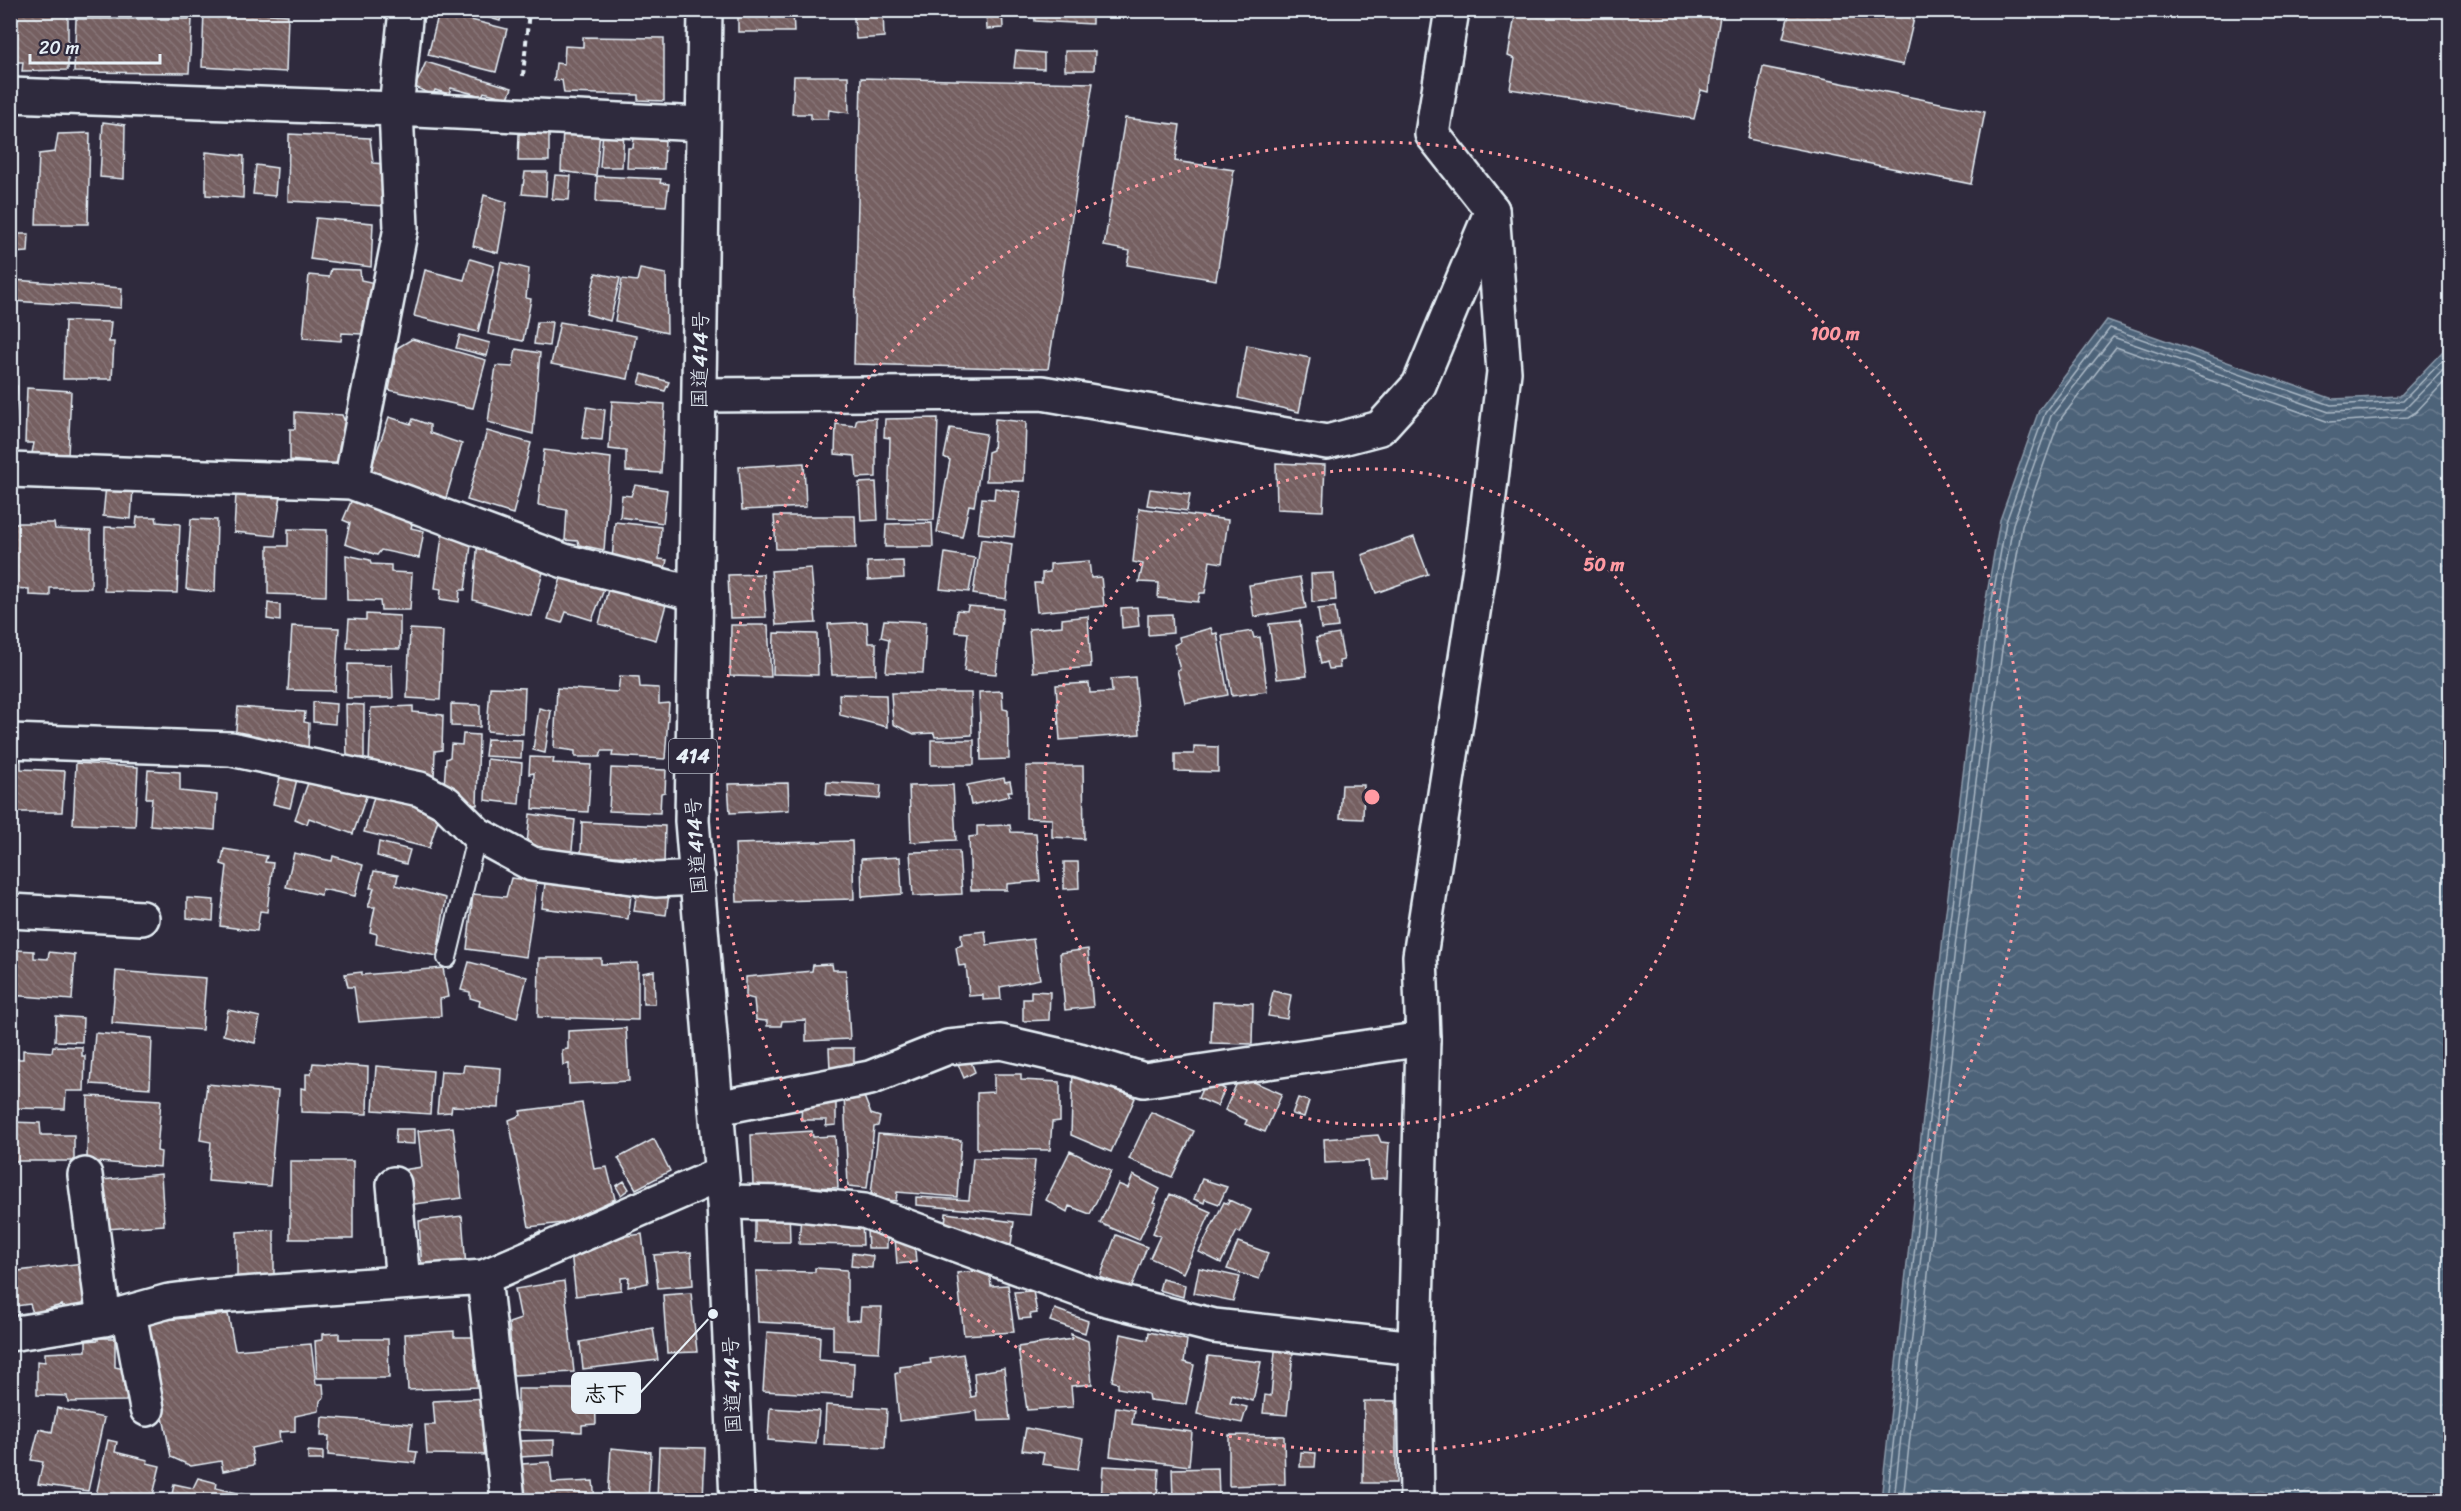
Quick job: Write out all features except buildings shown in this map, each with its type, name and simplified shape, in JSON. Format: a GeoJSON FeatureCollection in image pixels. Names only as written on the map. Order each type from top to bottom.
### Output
{"type":"FeatureCollection","features":[{"type":"Feature","properties":{"kind":"main road"},"geometry":{"type":"LineString","coordinates":[[351,482],[401,228],[396,109],[406,10]]}},
{"type":"Feature","properties":{"kind":"main road","name":"国道414号"},"geometry":{"type":"LineString","coordinates":[[705,10],[692,821],[723,1188],[737,1500]]}},
{"type":"Feature","properties":{"kind":"main road"},"geometry":{"type":"LineString","coordinates":[[1417,1500],[1415,1348],[1423,1039],[1420,956],[1482,554],[1504,372],[1492,210],[1432,134],[1452,10]]}},
{"type":"Feature","properties":{"kind":"main road"},"geometry":{"type":"LineString","coordinates":[[10,95],[396,109],[702,124]]}},
{"type":"Feature","properties":{"kind":"main road"},"geometry":{"type":"LineString","coordinates":[[700,395],[1042,393],[1327,442],[1380,428],[1419,385],[1492,210]]}},
{"type":"Feature","properties":{"kind":"main road"},"geometry":{"type":"LineString","coordinates":[[10,470],[351,482],[564,561],[696,594]]}},
{"type":"Feature","properties":{"kind":"main road"},"geometry":{"type":"LineString","coordinates":[[10,741],[231,749],[420,789],[446,803],[477,834],[532,864],[655,880],[698,878]]}},
{"type":"Feature","properties":{"kind":"main road"},"geometry":{"type":"LineString","coordinates":[[10,911],[142,918]]}},
{"type":"Feature","properties":{"kind":"main road"},"geometry":{"type":"LineString","coordinates":[[717,1108],[870,1078],[948,1047],[1001,1042],[1079,1060],[1144,1080],[1423,1039]]}},
{"type":"Feature","properties":{"kind":"main road"},"geometry":{"type":"LineString","coordinates":[[85,1175],[116,1316],[147,1410]]}},
{"type":"Feature","properties":{"kind":"main road"},"geometry":{"type":"LineString","coordinates":[[394,1184],[403,1282]]}},
{"type":"Feature","properties":{"kind":"main road"},"geometry":{"type":"LineString","coordinates":[[10,1334],[116,1316],[169,1301],[201,1296],[484,1277],[723,1188],[791,1203],[864,1211],[1100,1297],[1214,1326],[1415,1348]]}},
{"type":"Feature","properties":{"kind":"main road"},"geometry":{"type":"LineString","coordinates":[[484,1277],[508,1500]]}},
{"type":"Feature","properties":{"kind":"lane"},"geometry":{"type":"LineString","coordinates":[[447,958],[477,834]]}},
{"type":"Feature","properties":{"kind":"path"},"geometry":{"type":"LineString","coordinates":[[522,82],[529,10]]}},
{"type":"Feature","properties":{"kind":"water"},"geometry":{"type":"Polygon","coordinates":[[[2450,311],[2450,1500],[1881,1500],[1944,928],[1982,622],[2000,520],[2039,410],[2107,320],[2333,399],[2400,396],[2443,351],[2450,311]]]}},
{"type":"Feature","properties":{"kind":"place","name":"志下"},"geometry":{"type":"Point","coordinates":[713,1314]}}]}
